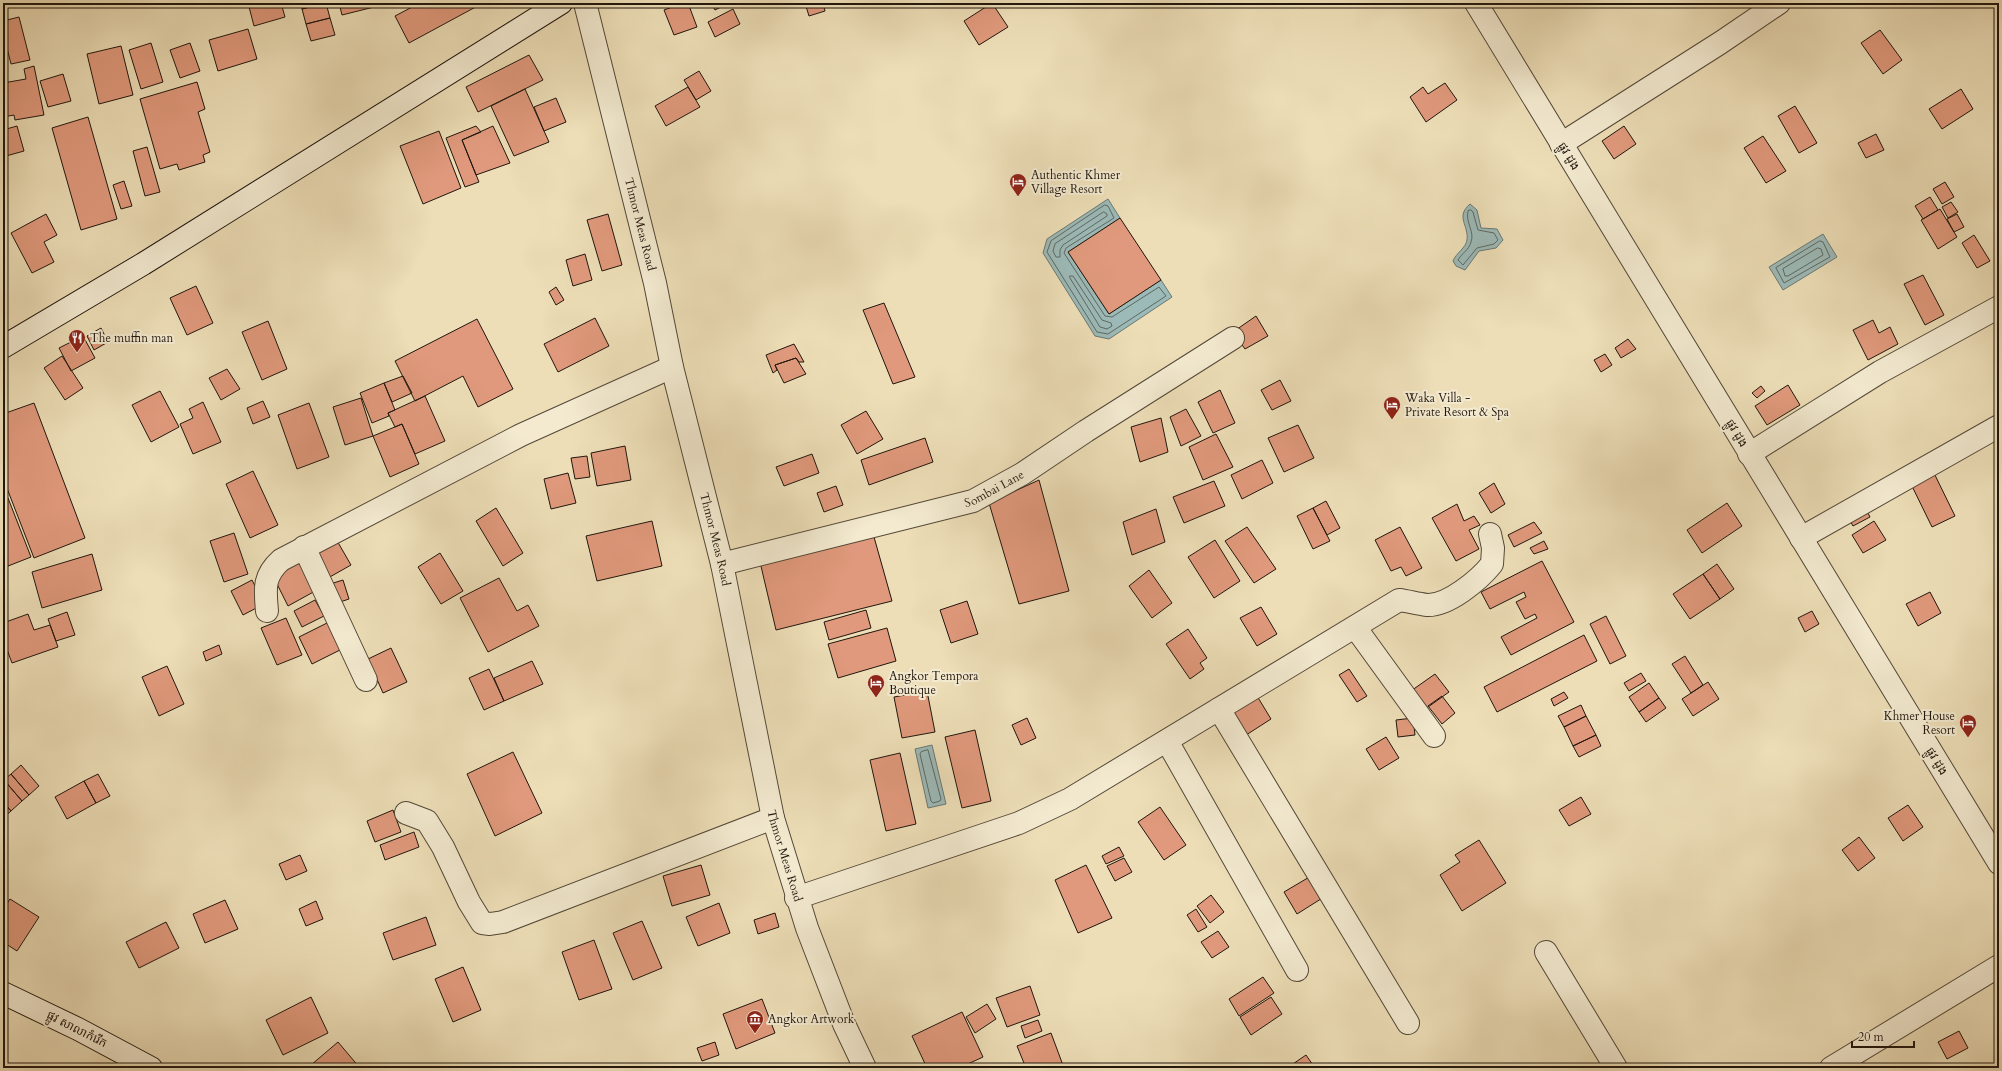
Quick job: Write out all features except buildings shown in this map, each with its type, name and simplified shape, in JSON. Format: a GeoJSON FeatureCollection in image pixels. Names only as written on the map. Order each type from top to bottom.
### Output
{"type":"FeatureCollection","features":[{"type":"Feature","properties":{"kind":"street"},"geometry":{"type":"LineString","coordinates":[[3,347],[150,259],[561,3]]}},
{"type":"Feature","properties":{"kind":"street","name":"Thmor Meas Road"},"geometry":{"type":"LineString","coordinates":[[585,3],[655,283],[672,366],[739,561],[773,818],[796,898],[836,1005],[865,1068]]}},
{"type":"Feature","properties":{"kind":"street","name":"ផ្លូវ ដូង"},"geometry":{"type":"LineString","coordinates":[[1476,3],[1999,863]]}},
{"type":"Feature","properties":{"kind":"street"},"geometry":{"type":"LineString","coordinates":[[1561,144],[1720,43],[1779,3]]}},
{"type":"Feature","properties":{"kind":"street"},"geometry":{"type":"LineString","coordinates":[[1749,454],[1880,372],[1999,307]]}},
{"type":"Feature","properties":{"kind":"street","name":"Sombai Lane"},"geometry":{"type":"LineString","coordinates":[[739,561],[973,501],[1022,474],[1086,431],[1233,338]]}},
{"type":"Feature","properties":{"kind":"street"},"geometry":{"type":"LineString","coordinates":[[267,611],[265,595],[267,577],[280,560],[521,435],[672,366]]}},
{"type":"Feature","properties":{"kind":"street"},"geometry":{"type":"LineString","coordinates":[[1801,538],[1999,426]]}},
{"type":"Feature","properties":{"kind":"street"},"geometry":{"type":"LineString","coordinates":[[796,898],[1035,817],[1070,799],[1399,600],[1427,605],[1434,604],[1450,598],[1472,586],[1492,564],[1493,548],[1490,534]]}},
{"type":"Feature","properties":{"kind":"street"},"geometry":{"type":"LineString","coordinates":[[304,547],[366,680]]}},
{"type":"Feature","properties":{"kind":"street"},"geometry":{"type":"LineString","coordinates":[[1355,627],[1434,736]]}},
{"type":"Feature","properties":{"kind":"street"},"geometry":{"type":"LineString","coordinates":[[1219,709],[1408,1023]]}},
{"type":"Feature","properties":{"kind":"street"},"geometry":{"type":"LineString","coordinates":[[1167,741],[1297,970]]}},
{"type":"Feature","properties":{"kind":"street"},"geometry":{"type":"LineString","coordinates":[[406,812],[427,821],[443,847],[460,885],[475,913],[482,923],[490,924],[503,922],[773,818]]}},
{"type":"Feature","properties":{"kind":"street"},"geometry":{"type":"LineString","coordinates":[[1546,952],[1616,1068]]}},
{"type":"Feature","properties":{"kind":"street"},"geometry":{"type":"LineString","coordinates":[[1831,1068],[1999,966]]}},
{"type":"Feature","properties":{"kind":"street","name":"ផ្លូវ សាលាកំរើក"},"geometry":{"type":"LineString","coordinates":[[3,993],[78,1029],[151,1068]]}},
{"type":"Feature","properties":{"kind":"water"},"geometry":{"type":"Polygon","coordinates":[[[1108,199],[1120,218],[1068,252],[1109,314],[1161,280],[1172,297],[1109,339],[1095,336],[1043,253],[1047,239],[1108,199]]]}},
{"type":"Feature","properties":{"kind":"water"},"geometry":{"type":"Polygon","coordinates":[[[1470,204],[1477,210],[1481,228],[1497,229],[1503,240],[1496,248],[1479,251],[1465,270],[1456,266],[1453,261],[1467,240],[1463,213],[1470,204]]]}},
{"type":"Feature","properties":{"kind":"water"},"geometry":{"type":"Polygon","coordinates":[[[1823,234],[1837,257],[1783,290],[1769,267],[1823,234]]]}},
{"type":"Feature","properties":{"kind":"water"},"geometry":{"type":"Polygon","coordinates":[[[932,745],[946,804],[928,808],[915,749],[932,745]]]}},
{"type":"Feature","properties":{"kind":"place","name":"Authentic Khmer Village Resort"},"geometry":{"type":"Point","coordinates":[1018,197]}},
{"type":"Feature","properties":{"kind":"place","name":"The muffin man"},"geometry":{"type":"Point","coordinates":[77,353]}},
{"type":"Feature","properties":{"kind":"place","name":"Waka Villa - Private Resort & Spa"},"geometry":{"type":"Point","coordinates":[1392,420]}},
{"type":"Feature","properties":{"kind":"place","name":"Angkor Tempora Boutique"},"geometry":{"type":"Point","coordinates":[876,698]}},
{"type":"Feature","properties":{"kind":"place","name":"Khmer House Resort"},"geometry":{"type":"Point","coordinates":[1968,738]}},
{"type":"Feature","properties":{"kind":"place","name":"Angkor Artwork"},"geometry":{"type":"Point","coordinates":[755,1034]}}]}
